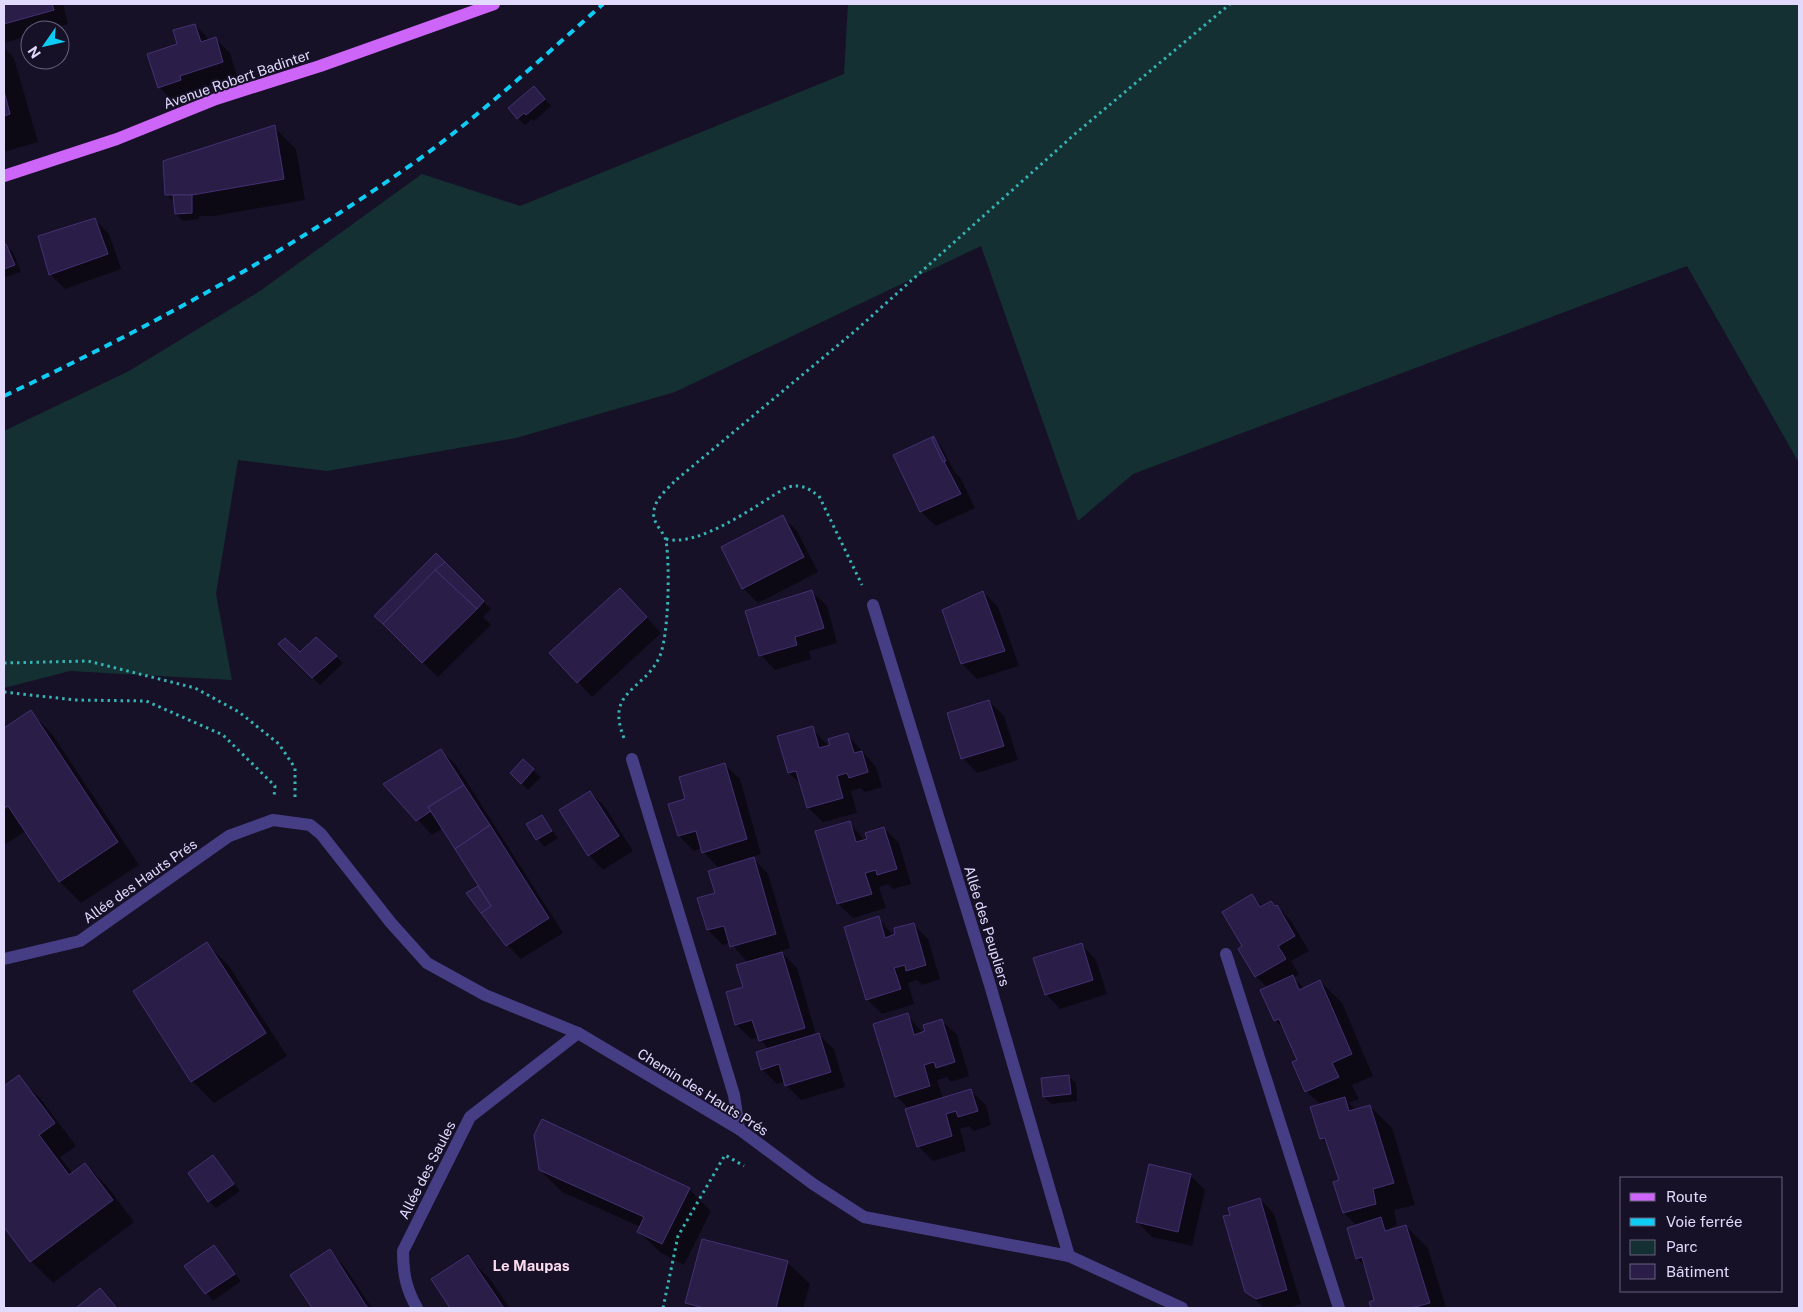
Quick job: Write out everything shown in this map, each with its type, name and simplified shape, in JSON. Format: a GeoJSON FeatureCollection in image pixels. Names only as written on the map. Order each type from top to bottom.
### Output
{"type":"FeatureCollection","features":[{"type":"Feature","properties":{"kind":"main road","name":"Avenue Robert Badinter"},"geometry":{"type":"LineString","coordinates":[[4,176],[117,139],[216,99],[320,66],[494,4]]}},
{"type":"Feature","properties":{"kind":"street","name":"Allée des Peupliers"},"geometry":{"type":"LineString","coordinates":[[873,605],[990,985],[1069,1256]]}},
{"type":"Feature","properties":{"kind":"street"},"geometry":{"type":"LineString","coordinates":[[632,760],[734,1095],[739,1129]]}},
{"type":"Feature","properties":{"kind":"street","name":"Allée des Hauts Prés"},"geometry":{"type":"LineString","coordinates":[[4,959],[80,941],[229,836],[273,820],[289,821]]}},
{"type":"Feature","properties":{"kind":"street","name":"Chemin des Hauts Prés"},"geometry":{"type":"LineString","coordinates":[[289,821],[310,825],[321,834],[390,923],[427,963],[485,995],[578,1033],[739,1129],[813,1184],[864,1217],[1069,1256],[1182,1308]]}},
{"type":"Feature","properties":{"kind":"street"},"geometry":{"type":"LineString","coordinates":[[1226,954],[1339,1308]]}},
{"type":"Feature","properties":{"kind":"street","name":"Allée des Saules"},"geometry":{"type":"LineString","coordinates":[[417,1308],[408,1293],[402,1272],[403,1251],[470,1117],[578,1033]]}},
{"type":"Feature","properties":{"kind":"path"},"geometry":{"type":"LineString","coordinates":[[632,760],[619,726],[619,711],[624,697],[659,659],[664,641],[666,539],[655,521],[653,510],[660,497],[676,480],[855,331],[1076,133],[1230,4]]}},
{"type":"Feature","properties":{"kind":"path"},"geometry":{"type":"LineString","coordinates":[[666,539],[676,542],[692,539],[710,532],[788,487],[799,485],[808,487],[819,496],[829,514],[849,563],[873,605]]}},
{"type":"Feature","properties":{"kind":"path"},"geometry":{"type":"LineString","coordinates":[[4,663],[88,661],[195,688],[239,712],[280,744],[296,768],[295,806],[289,821]]}},
{"type":"Feature","properties":{"kind":"path"},"geometry":{"type":"LineString","coordinates":[[4,692],[75,700],[146,701],[223,735],[275,786],[273,820]]}},
{"type":"Feature","properties":{"kind":"path"},"geometry":{"type":"LineString","coordinates":[[663,1308],[678,1236],[725,1155],[751,1169]]}},
{"type":"Feature","properties":{"kind":"green space"},"geometry":{"type":"Polygon","coordinates":[[[848,4],[1799,4],[1799,463],[1687,266],[1133,474],[1078,521],[981,246],[675,392],[516,438],[327,471],[238,460],[216,594],[232,680],[70,671],[4,688],[4,431],[129,371],[260,291],[422,174],[520,206],[844,74],[848,4]]]}},
{"type":"Feature","properties":{"kind":"building"},"geometry":{"type":"Polygon","coordinates":[[[4,4],[52,4],[54,10],[4,24],[4,4]]]}},
{"type":"Feature","properties":{"kind":"building"},"geometry":{"type":"Polygon","coordinates":[[[195,24],[201,42],[216,37],[223,62],[180,76],[181,80],[158,88],[147,54],[177,44],[173,30],[195,24]]]}},
{"type":"Feature","properties":{"kind":"building"},"geometry":{"type":"Polygon","coordinates":[[[534,86],[545,99],[526,115],[524,113],[517,119],[508,108],[534,86]]]}},
{"type":"Feature","properties":{"kind":"building"},"geometry":{"type":"Polygon","coordinates":[[[4,91],[10,114],[4,116],[4,91]]]}},
{"type":"Feature","properties":{"kind":"building"},"geometry":{"type":"Polygon","coordinates":[[[275,125],[284,179],[192,195],[165,195],[163,161],[275,125]]]}},
{"type":"Feature","properties":{"kind":"building"},"geometry":{"type":"Polygon","coordinates":[[[173,195],[192,195],[192,213],[175,214],[173,195]]]}},
{"type":"Feature","properties":{"kind":"building"},"geometry":{"type":"Polygon","coordinates":[[[95,218],[108,254],[49,275],[38,236],[95,218]]]}},
{"type":"Feature","properties":{"kind":"building"},"geometry":{"type":"Polygon","coordinates":[[[6,244],[15,265],[4,269],[4,245],[6,244]]]}},
{"type":"Feature","properties":{"kind":"building"},"geometry":{"type":"Polygon","coordinates":[[[934,436],[932,439],[961,494],[920,512],[893,455],[934,436]]]}},
{"type":"Feature","properties":{"kind":"building"},"geometry":{"type":"Polygon","coordinates":[[[934,437],[946,461],[943,462],[932,439],[934,437]]]}},
{"type":"Feature","properties":{"kind":"building"},"geometry":{"type":"Polygon","coordinates":[[[783,515],[804,557],[742,589],[721,547],[783,515]]]}},
{"type":"Feature","properties":{"kind":"building"},"geometry":{"type":"Polygon","coordinates":[[[436,553],[445,562],[383,624],[374,616],[436,553]]]}},
{"type":"Feature","properties":{"kind":"building"},"geometry":{"type":"Polygon","coordinates":[[[445,562],[484,601],[477,609],[435,570],[445,562]]]}},
{"type":"Feature","properties":{"kind":"building"},"geometry":{"type":"Polygon","coordinates":[[[435,570],[477,609],[422,663],[383,624],[435,570]]]}},
{"type":"Feature","properties":{"kind":"building"},"geometry":{"type":"Polygon","coordinates":[[[620,588],[647,617],[577,683],[549,653],[620,588]]]}},
{"type":"Feature","properties":{"kind":"building"},"geometry":{"type":"Polygon","coordinates":[[[812,590],[824,628],[795,637],[797,645],[759,656],[745,611],[812,590]]]}},
{"type":"Feature","properties":{"kind":"building"},"geometry":{"type":"Polygon","coordinates":[[[983,591],[1005,651],[961,664],[942,610],[983,591]]]}},
{"type":"Feature","properties":{"kind":"building"},"geometry":{"type":"Polygon","coordinates":[[[316,637],[337,656],[312,678],[278,644],[285,638],[300,652],[316,637]]]}},
{"type":"Feature","properties":{"kind":"building"},"geometry":{"type":"Polygon","coordinates":[[[989,700],[1004,746],[961,759],[947,713],[989,700]]]}},
{"type":"Feature","properties":{"kind":"building"},"geometry":{"type":"Polygon","coordinates":[[[31,710],[118,842],[59,882],[8,806],[4,809],[4,728],[31,710]]]}},
{"type":"Feature","properties":{"kind":"building"},"geometry":{"type":"Polygon","coordinates":[[[813,726],[819,748],[830,745],[828,739],[848,733],[854,753],[862,751],[868,772],[849,778],[847,773],[837,776],[843,798],[807,808],[796,771],[788,773],[777,736],[813,726]]]}},
{"type":"Feature","properties":{"kind":"building"},"geometry":{"type":"Polygon","coordinates":[[[441,749],[464,785],[428,807],[431,811],[416,821],[383,784],[441,749]]]}},
{"type":"Feature","properties":{"kind":"building"},"geometry":{"type":"Polygon","coordinates":[[[523,759],[534,769],[521,784],[510,773],[523,759]]]}},
{"type":"Feature","properties":{"kind":"building"},"geometry":{"type":"Polygon","coordinates":[[[725,763],[747,839],[702,853],[696,831],[678,836],[668,804],[685,799],[679,777],[725,763]]]}},
{"type":"Feature","properties":{"kind":"building"},"geometry":{"type":"Polygon","coordinates":[[[464,785],[490,825],[455,849],[428,807],[464,785]]]}},
{"type":"Feature","properties":{"kind":"building"},"geometry":{"type":"Polygon","coordinates":[[[590,791],[619,836],[588,856],[559,810],[590,791]]]}},
{"type":"Feature","properties":{"kind":"building"},"geometry":{"type":"Polygon","coordinates":[[[542,815],[552,831],[536,840],[526,824],[542,815]]]}},
{"type":"Feature","properties":{"kind":"building"},"geometry":{"type":"Polygon","coordinates":[[[850,821],[856,842],[867,839],[865,833],[884,827],[897,869],[877,875],[876,870],[865,873],[872,894],[837,904],[815,831],[850,821]]]}},
{"type":"Feature","properties":{"kind":"building"},"geometry":{"type":"Polygon","coordinates":[[[490,825],[549,918],[506,946],[481,913],[491,906],[455,849],[490,825]]]}},
{"type":"Feature","properties":{"kind":"building"},"geometry":{"type":"Polygon","coordinates":[[[754,857],[776,934],[730,947],[724,926],[707,930],[697,898],[715,893],[708,871],[754,857]]]}},
{"type":"Feature","properties":{"kind":"building"},"geometry":{"type":"Polygon","coordinates":[[[478,886],[491,906],[481,913],[466,893],[478,886]]]}},
{"type":"Feature","properties":{"kind":"building"},"geometry":{"type":"Polygon","coordinates":[[[1252,894],[1260,907],[1271,901],[1275,906],[1277,905],[1295,936],[1278,946],[1286,959],[1255,977],[1238,949],[1242,946],[1222,912],[1252,894]]]}},
{"type":"Feature","properties":{"kind":"building"},"geometry":{"type":"Polygon","coordinates":[[[879,916],[885,938],[895,934],[894,928],[914,923],[926,965],[906,971],[905,965],[894,968],[901,989],[866,1000],[844,927],[879,916]]]}},
{"type":"Feature","properties":{"kind":"building"},"geometry":{"type":"Polygon","coordinates":[[[207,942],[266,1033],[191,1082],[133,991],[207,942]]]}},
{"type":"Feature","properties":{"kind":"building"},"geometry":{"type":"Polygon","coordinates":[[[1082,943],[1093,980],[1045,995],[1033,958],[1082,943]]]}},
{"type":"Feature","properties":{"kind":"building"},"geometry":{"type":"Polygon","coordinates":[[[782,952],[805,1028],[759,1041],[752,1020],[735,1025],[726,992],[743,987],[736,965],[782,952]]]}},
{"type":"Feature","properties":{"kind":"building"},"geometry":{"type":"Polygon","coordinates":[[[1293,975],[1299,990],[1320,980],[1352,1054],[1332,1063],[1339,1077],[1305,1092],[1292,1062],[1297,1060],[1279,1019],[1274,1021],[1260,990],[1293,975]]]}},
{"type":"Feature","properties":{"kind":"building"},"geometry":{"type":"Polygon","coordinates":[[[908,1013],[914,1035],[925,1031],[923,1025],[942,1019],[955,1062],[936,1068],[934,1062],[924,1065],[930,1086],[895,1097],[873,1024],[908,1013]]]}},
{"type":"Feature","properties":{"kind":"building"},"geometry":{"type":"Polygon","coordinates":[[[819,1033],[831,1072],[785,1086],[779,1064],[761,1070],[756,1052],[819,1033]]]}},
{"type":"Feature","properties":{"kind":"building"},"geometry":{"type":"Polygon","coordinates":[[[19,1075],[55,1123],[39,1135],[69,1175],[85,1163],[113,1200],[30,1262],[4,1227],[4,1086],[19,1075]]]}},
{"type":"Feature","properties":{"kind":"building"},"geometry":{"type":"Polygon","coordinates":[[[1069,1075],[1071,1094],[1043,1097],[1041,1078],[1069,1075]]]}},
{"type":"Feature","properties":{"kind":"building"},"geometry":{"type":"Polygon","coordinates":[[[971,1089],[978,1111],[958,1117],[956,1111],[946,1114],[952,1136],[917,1147],[905,1109],[971,1089]]]}},
{"type":"Feature","properties":{"kind":"building"},"geometry":{"type":"Polygon","coordinates":[[[1345,1097],[1349,1111],[1370,1105],[1394,1183],[1373,1189],[1376,1204],[1343,1213],[1333,1182],[1339,1180],[1325,1138],[1320,1139],[1310,1107],[1345,1097]]]}},
{"type":"Feature","properties":{"kind":"building"},"geometry":{"type":"Polygon","coordinates":[[[542,1119],[690,1188],[662,1244],[637,1232],[644,1217],[539,1170],[534,1135],[542,1119]]]}},
{"type":"Feature","properties":{"kind":"building"},"geometry":{"type":"Polygon","coordinates":[[[213,1155],[234,1184],[208,1202],[188,1173],[213,1155]]]}},
{"type":"Feature","properties":{"kind":"building"},"geometry":{"type":"Polygon","coordinates":[[[1149,1164],[1191,1174],[1178,1232],[1136,1222],[1149,1164]]]}},
{"type":"Feature","properties":{"kind":"building"},"geometry":{"type":"Polygon","coordinates":[[[1260,1198],[1287,1290],[1256,1299],[1245,1292],[1223,1216],[1230,1215],[1228,1208],[1260,1198]]]}},
{"type":"Feature","properties":{"kind":"building"},"geometry":{"type":"Polygon","coordinates":[[[1381,1217],[1385,1231],[1406,1225],[1430,1303],[1411,1308],[1371,1308],[1369,1302],[1374,1300],[1362,1257],[1356,1259],[1347,1228],[1381,1217]]]}},
{"type":"Feature","properties":{"kind":"building"},"geometry":{"type":"Polygon","coordinates":[[[702,1239],[788,1261],[776,1308],[704,1308],[685,1303],[702,1239]]]}},
{"type":"Feature","properties":{"kind":"building"},"geometry":{"type":"Polygon","coordinates":[[[214,1245],[235,1274],[205,1294],[184,1266],[214,1245]]]}},
{"type":"Feature","properties":{"kind":"building"},"geometry":{"type":"Polygon","coordinates":[[[330,1249],[368,1308],[312,1308],[290,1275],[330,1249]]]}},
{"type":"Feature","properties":{"kind":"building"},"geometry":{"type":"Polygon","coordinates":[[[468,1255],[504,1308],[450,1308],[431,1279],[468,1255]]]}},
{"type":"Feature","properties":{"kind":"building"},"geometry":{"type":"Polygon","coordinates":[[[100,1288],[117,1308],[76,1308],[100,1288]]]}},
{"type":"Feature","properties":{"kind":"railway"},"geometry":{"type":"LineString","coordinates":[[4,396],[164,316],[268,257],[369,194],[418,160],[466,123],[603,4]]}},
{"type":"Feature","properties":{"kind":"district","name":"Le Maupas"},"geometry":{"type":"Point","coordinates":[531,1265]}}]}
